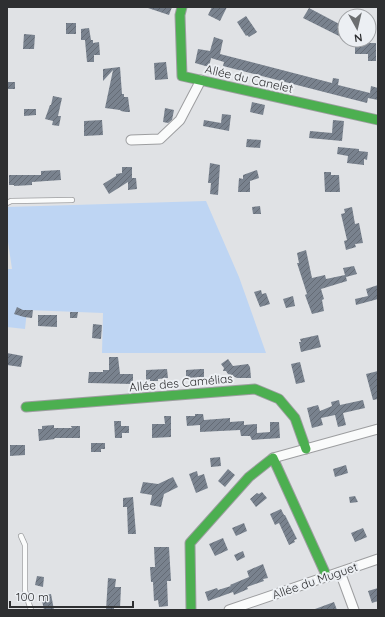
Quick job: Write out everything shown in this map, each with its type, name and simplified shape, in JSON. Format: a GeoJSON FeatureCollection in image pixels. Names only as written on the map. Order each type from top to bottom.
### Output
{"type":"FeatureCollection","features":[{"type":"Feature","properties":{"kind":"street","name":"Allée du Canelet"},"geometry":{"type":"LineString","coordinates":[[182,7],[180,15],[182,76],[378,120]]}},
{"type":"Feature","properties":{"kind":"street"},"geometry":{"type":"LineString","coordinates":[[131,140],[160,139],[180,120],[201,80]]}},
{"type":"Feature","properties":{"kind":"street","name":"Allée des Camélias"},"geometry":{"type":"LineString","coordinates":[[26,407],[255,389],[279,399],[295,418],[306,449]]}},
{"type":"Feature","properties":{"kind":"street"},"geometry":{"type":"LineString","coordinates":[[191,610],[190,543],[249,477],[272,458],[378,429]]}},
{"type":"Feature","properties":{"kind":"street"},"geometry":{"type":"LineString","coordinates":[[272,458],[326,577]]}},
{"type":"Feature","properties":{"kind":"street","name":"Allée du Muguet"},"geometry":{"type":"LineString","coordinates":[[229,610],[378,559]]}},
{"type":"Feature","properties":{"kind":"street"},"geometry":{"type":"LineString","coordinates":[[340,572],[354,610]]}},
{"type":"Feature","properties":{"kind":"lane"},"geometry":{"type":"LineString","coordinates":[[7,203],[11,201],[72,200]]}},
{"type":"Feature","properties":{"kind":"lane"},"geometry":{"type":"LineString","coordinates":[[21,536],[25,545],[25,591],[31,610]]}},
{"type":"Feature","properties":{"kind":"shaded area"},"geometry":{"type":"Polygon","coordinates":[[[206,201],[239,277],[266,353],[102,353],[103,313],[27,310],[25,329],[7,327],[7,269],[12,269],[7,235],[7,207],[206,201]]]}},
{"type":"Feature","properties":{"kind":"building"},"geometry":{"type":"Polygon","coordinates":[[[172,7],[169,15],[148,8],[172,7]]]}},
{"type":"Feature","properties":{"kind":"building"},"geometry":{"type":"Polygon","coordinates":[[[212,7],[227,7],[220,21],[208,15],[212,7]]]}},
{"type":"Feature","properties":{"kind":"building"},"geometry":{"type":"Polygon","coordinates":[[[309,8],[337,23],[337,35],[303,18],[309,8]]]}},
{"type":"Feature","properties":{"kind":"building"},"geometry":{"type":"Polygon","coordinates":[[[246,16],[257,32],[249,37],[247,35],[246,36],[237,22],[246,16]]]}},
{"type":"Feature","properties":{"kind":"building"},"geometry":{"type":"Polygon","coordinates":[[[66,23],[76,23],[76,34],[66,34],[66,23]]]}},
{"type":"Feature","properties":{"kind":"building"},"geometry":{"type":"Polygon","coordinates":[[[89,28],[91,40],[81,40],[81,29],[89,28]]]}},
{"type":"Feature","properties":{"kind":"building"},"geometry":{"type":"Polygon","coordinates":[[[24,34],[35,35],[34,49],[23,49],[24,34]]]}},
{"type":"Feature","properties":{"kind":"building"},"geometry":{"type":"Polygon","coordinates":[[[214,37],[223,40],[220,54],[332,83],[333,78],[339,79],[338,85],[370,93],[371,86],[378,88],[378,100],[368,98],[367,103],[223,66],[224,62],[211,58],[209,67],[195,63],[198,49],[210,51],[214,37]]]}},
{"type":"Feature","properties":{"kind":"building"},"geometry":{"type":"Polygon","coordinates":[[[85,40],[93,40],[93,43],[99,42],[100,55],[94,55],[94,62],[87,62],[85,40]]]}},
{"type":"Feature","properties":{"kind":"building"},"geometry":{"type":"Polygon","coordinates":[[[355,48],[376,48],[376,61],[368,61],[368,54],[355,54],[355,48]]]}},
{"type":"Feature","properties":{"kind":"building"},"geometry":{"type":"Polygon","coordinates":[[[166,62],[168,79],[155,80],[154,63],[166,62]]]}},
{"type":"Feature","properties":{"kind":"building"},"geometry":{"type":"Polygon","coordinates":[[[120,67],[122,94],[124,94],[124,97],[128,97],[130,112],[105,108],[113,70],[103,81],[103,69],[120,67]]]}},
{"type":"Feature","properties":{"kind":"building"},"geometry":{"type":"Polygon","coordinates":[[[7,82],[15,82],[15,89],[7,89],[7,82]]]}},
{"type":"Feature","properties":{"kind":"building"},"geometry":{"type":"Polygon","coordinates":[[[53,96],[62,98],[58,116],[61,116],[59,126],[52,125],[53,121],[45,119],[53,96]]]}},
{"type":"Feature","properties":{"kind":"building"},"geometry":{"type":"Polygon","coordinates":[[[252,102],[265,105],[263,115],[250,112],[252,102]]]}},
{"type":"Feature","properties":{"kind":"building"},"geometry":{"type":"Polygon","coordinates":[[[165,108],[174,110],[172,120],[168,123],[163,122],[165,108]]]}},
{"type":"Feature","properties":{"kind":"building"},"geometry":{"type":"Polygon","coordinates":[[[24,109],[36,109],[36,115],[24,116],[24,109]]]}},
{"type":"Feature","properties":{"kind":"building"},"geometry":{"type":"Polygon","coordinates":[[[222,114],[231,115],[229,131],[203,126],[204,120],[221,123],[222,114]]]}},
{"type":"Feature","properties":{"kind":"building"},"geometry":{"type":"Polygon","coordinates":[[[102,120],[103,135],[84,136],[84,121],[102,120]]]}},
{"type":"Feature","properties":{"kind":"building"},"geometry":{"type":"Polygon","coordinates":[[[333,120],[344,121],[342,141],[309,138],[310,131],[332,133],[333,120]]]}},
{"type":"Feature","properties":{"kind":"building"},"geometry":{"type":"Polygon","coordinates":[[[247,139],[261,140],[260,148],[246,147],[247,139]]]}},
{"type":"Feature","properties":{"kind":"building"},"geometry":{"type":"Polygon","coordinates":[[[338,147],[359,149],[359,151],[368,152],[367,160],[364,159],[364,165],[347,163],[348,156],[337,154],[338,147]]]}},
{"type":"Feature","properties":{"kind":"building"},"geometry":{"type":"Polygon","coordinates":[[[210,163],[220,165],[218,195],[210,194],[211,183],[208,183],[210,163]]]}},
{"type":"Feature","properties":{"kind":"building"},"geometry":{"type":"Polygon","coordinates":[[[122,167],[132,167],[132,178],[136,178],[137,189],[128,190],[128,182],[109,194],[103,184],[116,176],[116,174],[122,173],[122,167]]]}},
{"type":"Feature","properties":{"kind":"building"},"geometry":{"type":"Polygon","coordinates":[[[60,170],[61,180],[32,182],[32,185],[9,185],[9,175],[41,175],[41,171],[60,170]]]}},
{"type":"Feature","properties":{"kind":"building"},"geometry":{"type":"Polygon","coordinates":[[[257,170],[259,178],[250,181],[250,192],[238,192],[239,178],[243,179],[243,175],[257,170]]]}},
{"type":"Feature","properties":{"kind":"building"},"geometry":{"type":"Polygon","coordinates":[[[324,172],[331,172],[331,175],[339,175],[340,192],[325,192],[324,172]]]}},
{"type":"Feature","properties":{"kind":"building"},"geometry":{"type":"Polygon","coordinates":[[[260,206],[261,214],[253,214],[252,207],[260,206]]]}},
{"type":"Feature","properties":{"kind":"building"},"geometry":{"type":"Polygon","coordinates":[[[352,207],[355,224],[359,223],[363,243],[355,244],[356,247],[346,250],[344,241],[347,240],[341,214],[345,213],[344,209],[352,207]]]}},
{"type":"Feature","properties":{"kind":"building"},"geometry":{"type":"Polygon","coordinates":[[[306,250],[312,278],[325,275],[326,279],[345,275],[343,268],[354,266],[357,274],[346,277],[347,281],[321,289],[324,299],[322,300],[324,311],[312,314],[305,295],[307,294],[297,263],[299,263],[297,253],[306,250]]]}},
{"type":"Feature","properties":{"kind":"building"},"geometry":{"type":"Polygon","coordinates":[[[378,285],[378,299],[356,305],[355,299],[368,296],[366,289],[378,285]]]}},
{"type":"Feature","properties":{"kind":"building"},"geometry":{"type":"Polygon","coordinates":[[[261,290],[262,294],[266,293],[270,304],[260,307],[254,292],[261,290]]]}},
{"type":"Feature","properties":{"kind":"building"},"geometry":{"type":"Polygon","coordinates":[[[293,296],[295,306],[286,308],[283,299],[293,296]]]}},
{"type":"Feature","properties":{"kind":"building"},"geometry":{"type":"Polygon","coordinates":[[[17,307],[23,310],[33,310],[32,318],[14,314],[17,307]]]}},
{"type":"Feature","properties":{"kind":"building"},"geometry":{"type":"Polygon","coordinates":[[[70,312],[78,312],[77,318],[70,318],[70,312]]]}},
{"type":"Feature","properties":{"kind":"building"},"geometry":{"type":"Polygon","coordinates":[[[38,315],[57,315],[57,327],[38,326],[38,315]]]}},
{"type":"Feature","properties":{"kind":"building"},"geometry":{"type":"Polygon","coordinates":[[[93,324],[102,325],[101,339],[92,338],[93,324]]]}},
{"type":"Feature","properties":{"kind":"building"},"geometry":{"type":"Polygon","coordinates":[[[318,335],[321,347],[301,352],[299,342],[301,342],[300,339],[318,335]]]}},
{"type":"Feature","properties":{"kind":"building"},"geometry":{"type":"Polygon","coordinates":[[[7,353],[23,356],[21,367],[7,365],[7,353]]]}},
{"type":"Feature","properties":{"kind":"building"},"geometry":{"type":"Polygon","coordinates":[[[109,357],[118,357],[120,374],[133,374],[133,384],[88,383],[89,372],[103,372],[103,370],[109,370],[109,357]]]}},
{"type":"Feature","properties":{"kind":"building"},"geometry":{"type":"Polygon","coordinates":[[[228,359],[233,366],[248,364],[250,367],[251,378],[237,378],[228,374],[226,371],[223,371],[224,368],[221,364],[228,359]]]}},
{"type":"Feature","properties":{"kind":"building"},"geometry":{"type":"Polygon","coordinates":[[[300,362],[305,382],[296,384],[291,364],[300,362]]]}},
{"type":"Feature","properties":{"kind":"building"},"geometry":{"type":"Polygon","coordinates":[[[167,369],[168,378],[158,379],[158,381],[150,381],[150,379],[146,380],[146,370],[167,369]]]}},
{"type":"Feature","properties":{"kind":"building"},"geometry":{"type":"Polygon","coordinates":[[[204,369],[204,377],[186,378],[186,370],[204,369]]]}},
{"type":"Feature","properties":{"kind":"building"},"geometry":{"type":"Polygon","coordinates":[[[378,371],[378,399],[373,400],[366,374],[378,371]]]}},
{"type":"Feature","properties":{"kind":"building"},"geometry":{"type":"Polygon","coordinates":[[[339,400],[340,405],[363,400],[365,408],[343,413],[346,425],[338,427],[335,415],[321,418],[323,425],[312,428],[307,408],[318,405],[320,411],[332,406],[331,402],[339,400]]]}},
{"type":"Feature","properties":{"kind":"building"},"geometry":{"type":"Polygon","coordinates":[[[195,414],[203,414],[204,420],[230,418],[230,422],[244,421],[244,425],[257,424],[257,433],[270,432],[270,422],[279,422],[280,438],[252,440],[250,436],[241,436],[240,430],[200,432],[200,425],[187,426],[186,416],[195,416],[195,414]]]}},
{"type":"Feature","properties":{"kind":"building"},"geometry":{"type":"Polygon","coordinates":[[[164,416],[171,416],[171,437],[152,438],[152,424],[165,424],[164,416]]]}},
{"type":"Feature","properties":{"kind":"building"},"geometry":{"type":"Polygon","coordinates":[[[114,421],[121,421],[121,426],[129,426],[129,433],[122,433],[122,438],[115,438],[114,421]]]}},
{"type":"Feature","properties":{"kind":"building"},"geometry":{"type":"Polygon","coordinates":[[[54,425],[54,428],[72,428],[71,426],[80,426],[80,438],[54,438],[55,439],[39,441],[38,429],[42,429],[42,426],[54,425]]]}},
{"type":"Feature","properties":{"kind":"building"},"geometry":{"type":"Polygon","coordinates":[[[91,443],[105,443],[105,449],[101,449],[101,452],[91,452],[91,443]]]}},
{"type":"Feature","properties":{"kind":"building"},"geometry":{"type":"Polygon","coordinates":[[[10,445],[25,445],[25,455],[10,456],[10,445]]]}},
{"type":"Feature","properties":{"kind":"building"},"geometry":{"type":"Polygon","coordinates":[[[220,457],[221,466],[211,467],[210,458],[220,457]]]}},
{"type":"Feature","properties":{"kind":"building"},"geometry":{"type":"Polygon","coordinates":[[[346,465],[348,473],[335,477],[333,469],[346,465]]]}},
{"type":"Feature","properties":{"kind":"building"},"geometry":{"type":"Polygon","coordinates":[[[228,469],[235,475],[225,487],[218,481],[228,469]]]}},
{"type":"Feature","properties":{"kind":"building"},"geometry":{"type":"Polygon","coordinates":[[[197,471],[198,476],[204,474],[208,488],[196,493],[189,474],[197,471]]]}},
{"type":"Feature","properties":{"kind":"building"},"geometry":{"type":"Polygon","coordinates":[[[173,477],[178,487],[164,494],[161,507],[150,505],[152,495],[140,493],[143,482],[158,484],[173,477]]]}},
{"type":"Feature","properties":{"kind":"building"},"geometry":{"type":"Polygon","coordinates":[[[262,492],[267,498],[256,507],[250,499],[257,493],[259,494],[262,492]]]}},
{"type":"Feature","properties":{"kind":"building"},"geometry":{"type":"Polygon","coordinates":[[[355,496],[358,502],[350,503],[349,497],[355,496]]]}},
{"type":"Feature","properties":{"kind":"building"},"geometry":{"type":"Polygon","coordinates":[[[133,497],[136,534],[128,534],[127,507],[123,507],[123,498],[133,497]]]}},
{"type":"Feature","properties":{"kind":"building"},"geometry":{"type":"Polygon","coordinates":[[[281,509],[297,539],[289,545],[279,523],[275,525],[270,514],[281,509]]]}},
{"type":"Feature","properties":{"kind":"building"},"geometry":{"type":"Polygon","coordinates":[[[244,523],[247,531],[236,536],[232,528],[244,523]]]}},
{"type":"Feature","properties":{"kind":"building"},"geometry":{"type":"Polygon","coordinates":[[[363,528],[367,537],[355,542],[351,533],[363,528]]]}},
{"type":"Feature","properties":{"kind":"building"},"geometry":{"type":"Polygon","coordinates":[[[223,538],[228,550],[215,556],[209,544],[223,538]]]}},
{"type":"Feature","properties":{"kind":"building"},"geometry":{"type":"Polygon","coordinates":[[[154,547],[169,547],[171,581],[167,581],[168,606],[159,607],[158,600],[154,601],[153,582],[151,582],[150,567],[155,567],[154,547]]]}},
{"type":"Feature","properties":{"kind":"building"},"geometry":{"type":"Polygon","coordinates":[[[243,551],[245,557],[237,561],[234,555],[243,551]]]}},
{"type":"Feature","properties":{"kind":"building"},"geometry":{"type":"Polygon","coordinates":[[[263,564],[268,578],[263,579],[264,581],[247,587],[248,589],[234,595],[233,592],[208,601],[205,592],[231,586],[230,585],[249,577],[247,571],[263,564]]]}},
{"type":"Feature","properties":{"kind":"building"},"geometry":{"type":"Polygon","coordinates":[[[37,576],[44,577],[43,587],[35,585],[37,576]]]}},
{"type":"Feature","properties":{"kind":"building"},"geometry":{"type":"Polygon","coordinates":[[[108,578],[116,579],[115,587],[121,587],[120,608],[114,608],[114,610],[106,610],[108,578]]]}},
{"type":"Feature","properties":{"kind":"building"},"geometry":{"type":"Polygon","coordinates":[[[378,588],[378,601],[372,603],[368,591],[378,588]]]}},
{"type":"Feature","properties":{"kind":"building"},"geometry":{"type":"Polygon","coordinates":[[[51,594],[54,610],[44,610],[41,596],[51,594]]]}},
{"type":"Feature","properties":{"kind":"building"},"geometry":{"type":"Polygon","coordinates":[[[334,602],[337,610],[315,610],[315,609],[334,602]]]}},
{"type":"Feature","properties":{"kind":"traffic: fast"},"geometry":{"type":"LineString","coordinates":[[182,7],[180,15],[182,76],[378,120]]}},
{"type":"Feature","properties":{"kind":"traffic: fast"},"geometry":{"type":"LineString","coordinates":[[26,407],[255,389],[279,399],[295,418],[306,449]]}},
{"type":"Feature","properties":{"kind":"traffic: fast"},"geometry":{"type":"LineString","coordinates":[[191,610],[190,543],[249,477],[273,458],[327,577]]}}]}
